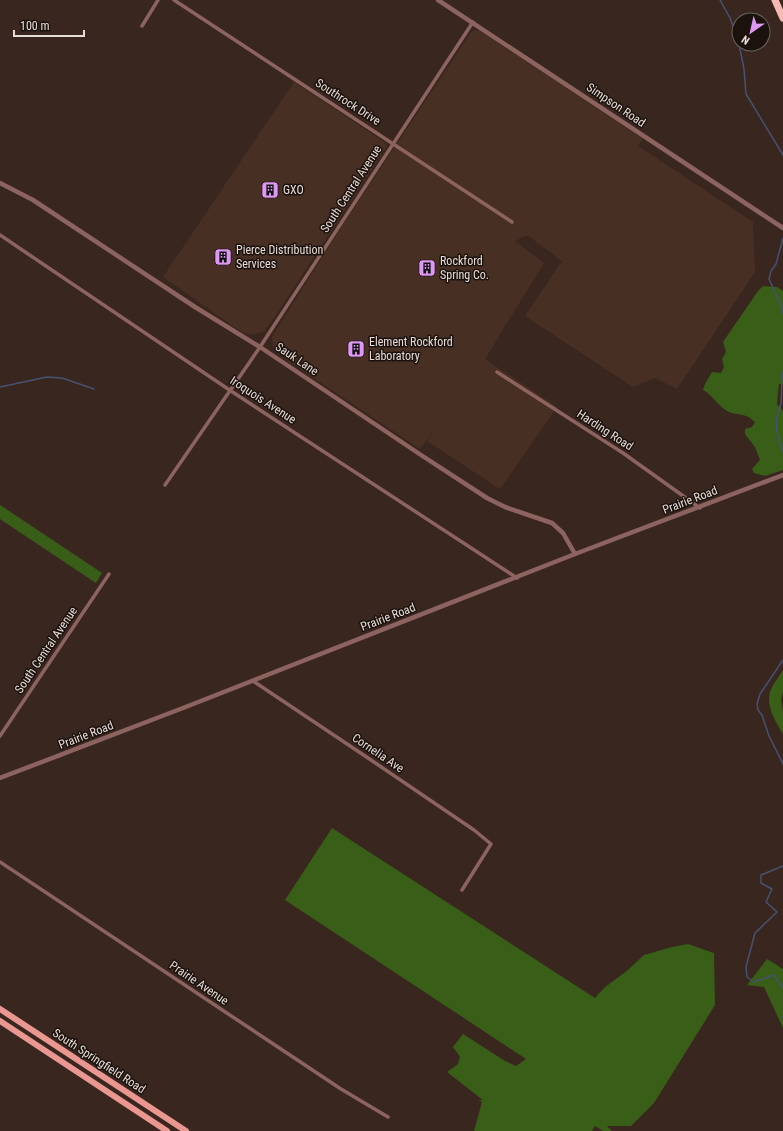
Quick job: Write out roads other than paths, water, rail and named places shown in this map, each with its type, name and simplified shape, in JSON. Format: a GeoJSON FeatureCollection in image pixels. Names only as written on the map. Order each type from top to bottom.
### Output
{"type":"FeatureCollection","features":[{"type":"Feature","properties":{"kind":"highway"},"geometry":{"type":"LineString","coordinates":[[775,0],[783,18]]}},
{"type":"Feature","properties":{"kind":"main road","name":"South Springfield Road"},"geometry":{"type":"LineString","coordinates":[[0,1009],[186,1131]]}},
{"type":"Feature","properties":{"kind":"main road","name":"South Springfield Road"},"geometry":{"type":"LineString","coordinates":[[0,1021],[167,1131]]}},
{"type":"Feature","properties":{"kind":"street"},"geometry":{"type":"LineString","coordinates":[[142,26],[158,0]]}},
{"type":"Feature","properties":{"kind":"street","name":"Southrock Drive"},"geometry":{"type":"LineString","coordinates":[[174,0],[512,222]]}},
{"type":"Feature","properties":{"kind":"street","name":"Simpson Road"},"geometry":{"type":"LineString","coordinates":[[438,0],[783,228]]}},
{"type":"Feature","properties":{"kind":"street","name":"South Central Avenue"},"geometry":{"type":"LineString","coordinates":[[165,485],[231,391],[392,143],[473,22]]}},
{"type":"Feature","properties":{"kind":"street","name":"Sauk Lane"},"geometry":{"type":"LineString","coordinates":[[0,183],[33,200],[195,307],[260,346],[487,498],[505,507],[552,523],[563,533],[575,554]]}},
{"type":"Feature","properties":{"kind":"street","name":"Iroquois Avenue"},"geometry":{"type":"LineString","coordinates":[[0,235],[231,391],[517,578]]}},
{"type":"Feature","properties":{"kind":"street","name":"Harding Road"},"geometry":{"type":"LineString","coordinates":[[497,372],[623,453],[700,508]]}},
{"type":"Feature","properties":{"kind":"street","name":"Prairie Road"},"geometry":{"type":"LineString","coordinates":[[0,778],[253,681],[575,554],[700,508],[783,475]]}},
{"type":"Feature","properties":{"kind":"street","name":"South Central Avenue"},"geometry":{"type":"LineString","coordinates":[[0,736],[109,574]]}},
{"type":"Feature","properties":{"kind":"street","name":"Cornelia Ave"},"geometry":{"type":"LineString","coordinates":[[253,681],[378,764],[474,830],[491,844],[462,890]]}},
{"type":"Feature","properties":{"kind":"street","name":"Prairie Avenue"},"geometry":{"type":"LineString","coordinates":[[0,862],[341,1089],[388,1117]]}},
{"type":"Feature","properties":{"kind":"waterway"},"geometry":{"type":"LineString","coordinates":[[720,0],[730,18],[738,39],[744,69],[746,94],[783,155]]}},
{"type":"Feature","properties":{"kind":"waterway"},"geometry":{"type":"LineString","coordinates":[[783,238],[776,264],[771,271],[769,279],[783,313]]}},
{"type":"Feature","properties":{"kind":"waterway"},"geometry":{"type":"LineString","coordinates":[[783,372],[781,403],[776,422],[778,437],[783,452]]}},
{"type":"Feature","properties":{"kind":"waterway"},"geometry":{"type":"LineString","coordinates":[[0,387],[47,377],[62,378],[94,389]]}},
{"type":"Feature","properties":{"kind":"waterway"},"geometry":{"type":"LineString","coordinates":[[783,660],[760,694],[757,704],[769,736],[783,764]]}},
{"type":"Feature","properties":{"kind":"waterway"},"geometry":{"type":"LineString","coordinates":[[783,866],[761,875],[761,883],[772,889],[766,902],[777,912],[755,933],[746,967],[747,977],[754,982],[774,975],[783,988]]}},
{"type":"Feature","properties":{"kind":"place","name":"GXO"},"geometry":{"type":"Point","coordinates":[270,190]}},
{"type":"Feature","properties":{"kind":"place","name":"Pierce Distribution Services"},"geometry":{"type":"Point","coordinates":[223,257]}},
{"type":"Feature","properties":{"kind":"place","name":"Rockford Spring Co."},"geometry":{"type":"Point","coordinates":[427,268]}},
{"type":"Feature","properties":{"kind":"place","name":"Element Rockford Laboratory"},"geometry":{"type":"Point","coordinates":[356,349]}}]}
